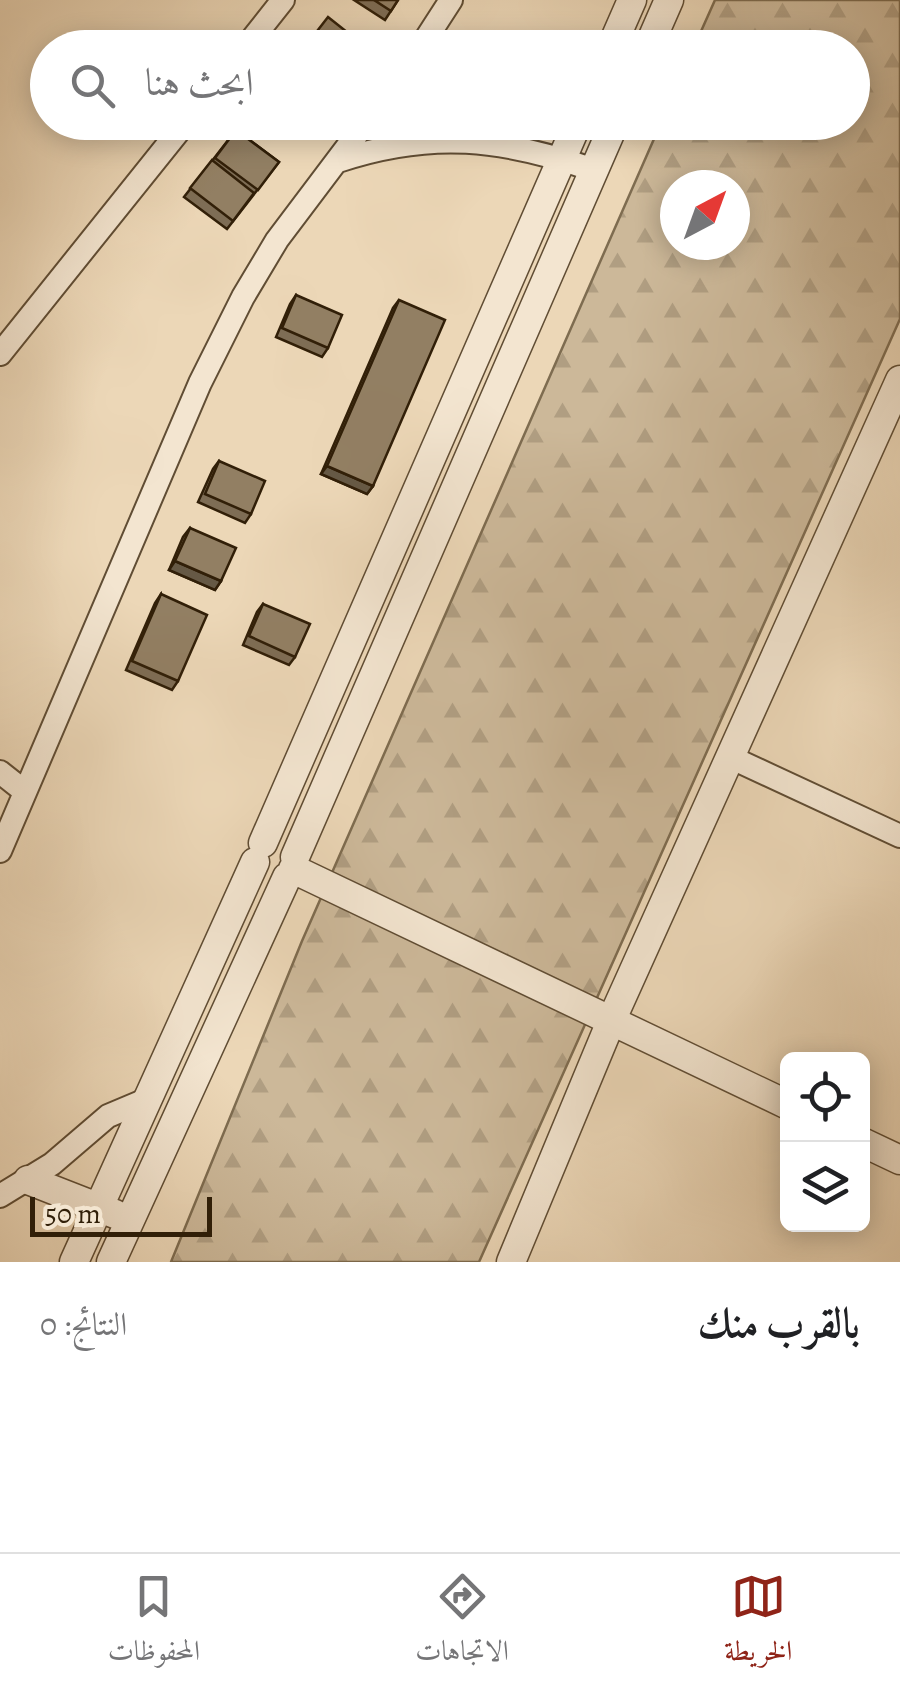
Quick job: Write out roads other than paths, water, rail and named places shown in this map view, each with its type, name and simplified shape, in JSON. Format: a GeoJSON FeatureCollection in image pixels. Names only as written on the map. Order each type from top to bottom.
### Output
{"type":"FeatureCollection","features":[{"type":"Feature","properties":{"kind":"street"},"geometry":{"type":"LineString","coordinates":[[259,30],[282,0]]}},
{"type":"Feature","properties":{"kind":"street"},"geometry":{"type":"LineString","coordinates":[[432,30],[451,0]]}},
{"type":"Feature","properties":{"kind":"street"},"geometry":{"type":"LineString","coordinates":[[619,30],[632,0]]}},
{"type":"Feature","properties":{"kind":"street"},"geometry":{"type":"LineString","coordinates":[[656,30],[668,0]]}},
{"type":"Feature","properties":{"kind":"street"},"geometry":{"type":"LineString","coordinates":[[0,354],[172,140]]}},
{"type":"Feature","properties":{"kind":"street"},"geometry":{"type":"LineString","coordinates":[[0,851],[200,383],[243,296],[278,240],[353,140]]}},
{"type":"Feature","properties":{"kind":"street"},"geometry":{"type":"LineString","coordinates":[[338,161],[393,145],[450,140],[506,144],[594,170]]}},
{"type":"Feature","properties":{"kind":"street"},"geometry":{"type":"LineString","coordinates":[[74,1262],[259,853],[570,140]]}},
{"type":"Feature","properties":{"kind":"street"},"geometry":{"type":"LineString","coordinates":[[111,1262],[292,867],[606,140]]}},
{"type":"Feature","properties":{"kind":"street"},"geometry":{"type":"LineString","coordinates":[[512,1262],[612,1018],[900,380]]}},
{"type":"Feature","properties":{"kind":"street"},"geometry":{"type":"LineString","coordinates":[[732,758],[900,836]]}},
{"type":"Feature","properties":{"kind":"street"},"geometry":{"type":"LineString","coordinates":[[0,772],[24,791]]}},
{"type":"Feature","properties":{"kind":"street"},"geometry":{"type":"LineString","coordinates":[[259,853],[283,842],[292,867],[780,1101]]}},
{"type":"Feature","properties":{"kind":"street"},"geometry":{"type":"LineString","coordinates":[[0,1196],[52,1164],[108,1116],[146,1100]]}},
{"type":"Feature","properties":{"kind":"street"},"geometry":{"type":"LineString","coordinates":[[870,1146],[900,1160]]}},
{"type":"Feature","properties":{"kind":"street"},"geometry":{"type":"LineString","coordinates":[[28,1180],[130,1219]]}}]}
